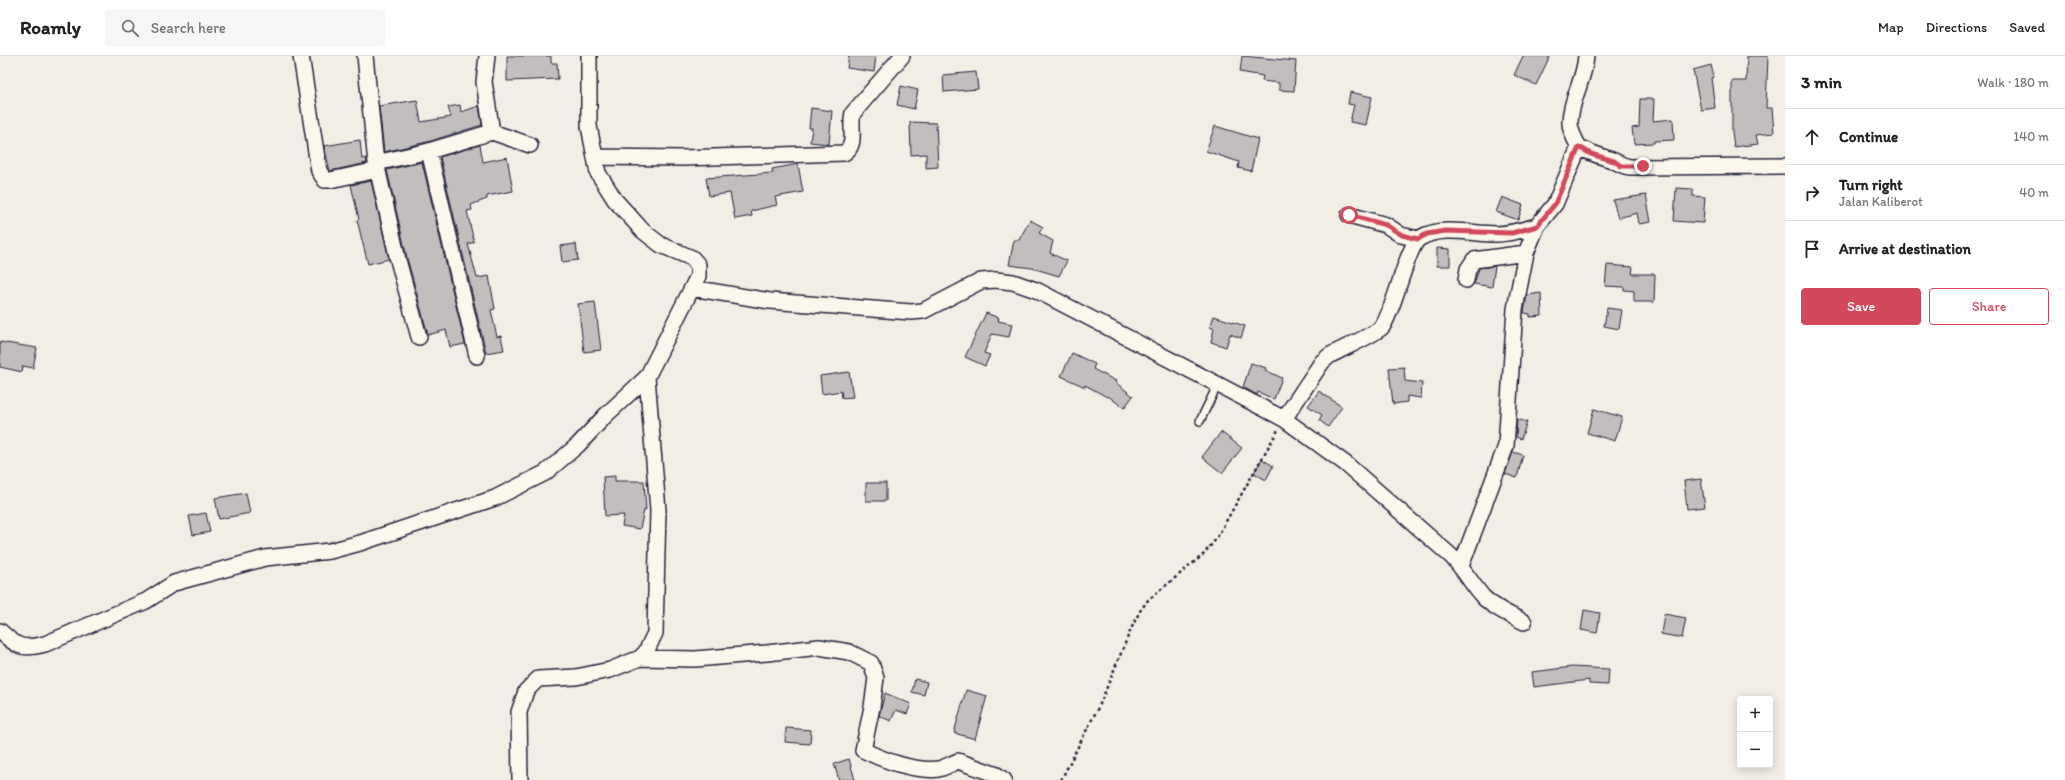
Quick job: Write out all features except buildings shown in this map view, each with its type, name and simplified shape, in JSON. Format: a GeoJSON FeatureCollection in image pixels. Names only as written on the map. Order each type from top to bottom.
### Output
{"type":"FeatureCollection","features":[{"type":"Feature","properties":{"kind":"street"},"geometry":{"type":"LineString","coordinates":[[301,56],[319,171],[321,177],[325,180],[330,180],[377,167],[492,132],[530,145]]}},
{"type":"Feature","properties":{"kind":"street"},"geometry":{"type":"LineString","coordinates":[[365,56],[377,167],[398,260],[419,337]]}},
{"type":"Feature","properties":{"kind":"street"},"geometry":{"type":"LineString","coordinates":[[487,56],[484,82],[492,132]]}},
{"type":"Feature","properties":{"kind":"street"},"geometry":{"type":"LineString","coordinates":[[0,631],[12,642],[21,647],[45,644],[146,601],[174,583],[265,558],[330,552],[495,498],[545,472],[578,445],[606,415],[647,377],[698,276],[698,265],[692,258],[661,245],[643,231],[615,200],[598,173],[589,126],[589,56]]}},
{"type":"Feature","properties":{"kind":"street"},"geometry":{"type":"LineString","coordinates":[[595,157],[682,158],[844,153],[849,150],[852,144],[851,121],[853,113],[902,56]]}},
{"type":"Feature","properties":{"kind":"street"},"geometry":{"type":"LineString","coordinates":[[1586,56],[1585,68],[1575,100],[1570,124],[1579,147],[1591,154],[1614,161],[1621,166],[1785,166]]}},
{"type":"Feature","properties":{"kind":"street"},"geometry":{"type":"LineString","coordinates":[[1462,566],[1506,446],[1515,309],[1526,253],[1537,226],[1555,204],[1579,147]]}},
{"type":"Feature","properties":{"kind":"street"},"geometry":{"type":"LineString","coordinates":[[430,151],[477,356]]}},
{"type":"Feature","properties":{"kind":"street"},"geometry":{"type":"LineString","coordinates":[[1349,215],[1386,225],[1402,235],[1418,239]]}},
{"type":"Feature","properties":{"kind":"street"},"geometry":{"type":"LineString","coordinates":[[1284,419],[1322,362],[1329,356],[1381,328],[1392,308],[1412,249],[1418,239],[1427,234],[1445,231],[1512,233],[1537,226]]}},
{"type":"Feature","properties":{"kind":"street"},"geometry":{"type":"LineString","coordinates":[[1466,280],[1468,269],[1474,260],[1526,253]]}},
{"type":"Feature","properties":{"kind":"street"},"geometry":{"type":"LineString","coordinates":[[692,288],[770,301],[911,312],[923,311],[980,281],[996,280],[1013,282],[1036,290],[1284,419],[1346,464],[1462,566],[1484,597],[1499,610],[1524,622]]}},
{"type":"Feature","properties":{"kind":"street"},"geometry":{"type":"LineString","coordinates":[[640,658],[646,652],[655,633],[658,573],[658,510],[647,377]]}},
{"type":"Feature","properties":{"kind":"street"},"geometry":{"type":"LineString","coordinates":[[520,780],[520,712],[526,691],[538,679],[576,677],[610,670],[640,658],[695,659],[819,647],[850,652],[871,663],[876,678],[872,707],[863,750],[885,761],[930,769],[940,769],[958,761],[997,775],[1004,780]]}},
{"type":"Feature","properties":{"kind":"lane"},"geometry":{"type":"LineString","coordinates":[[1200,421],[1218,384]]}},
{"type":"Feature","properties":{"kind":"path"},"geometry":{"type":"LineString","coordinates":[[1061,780],[1100,704],[1140,611],[1148,600],[1203,555],[1216,539],[1284,419]]}},
{"type":"Feature","properties":{"kind":"route"},"geometry":{"type":"LineString","coordinates":[[1349,215],[1386,225],[1402,235],[1418,239],[1427,234],[1445,231],[1478,234],[1512,233],[1537,226],[1555,204],[1579,147],[1591,154],[1614,161],[1621,166],[1643,166]]}}]}
